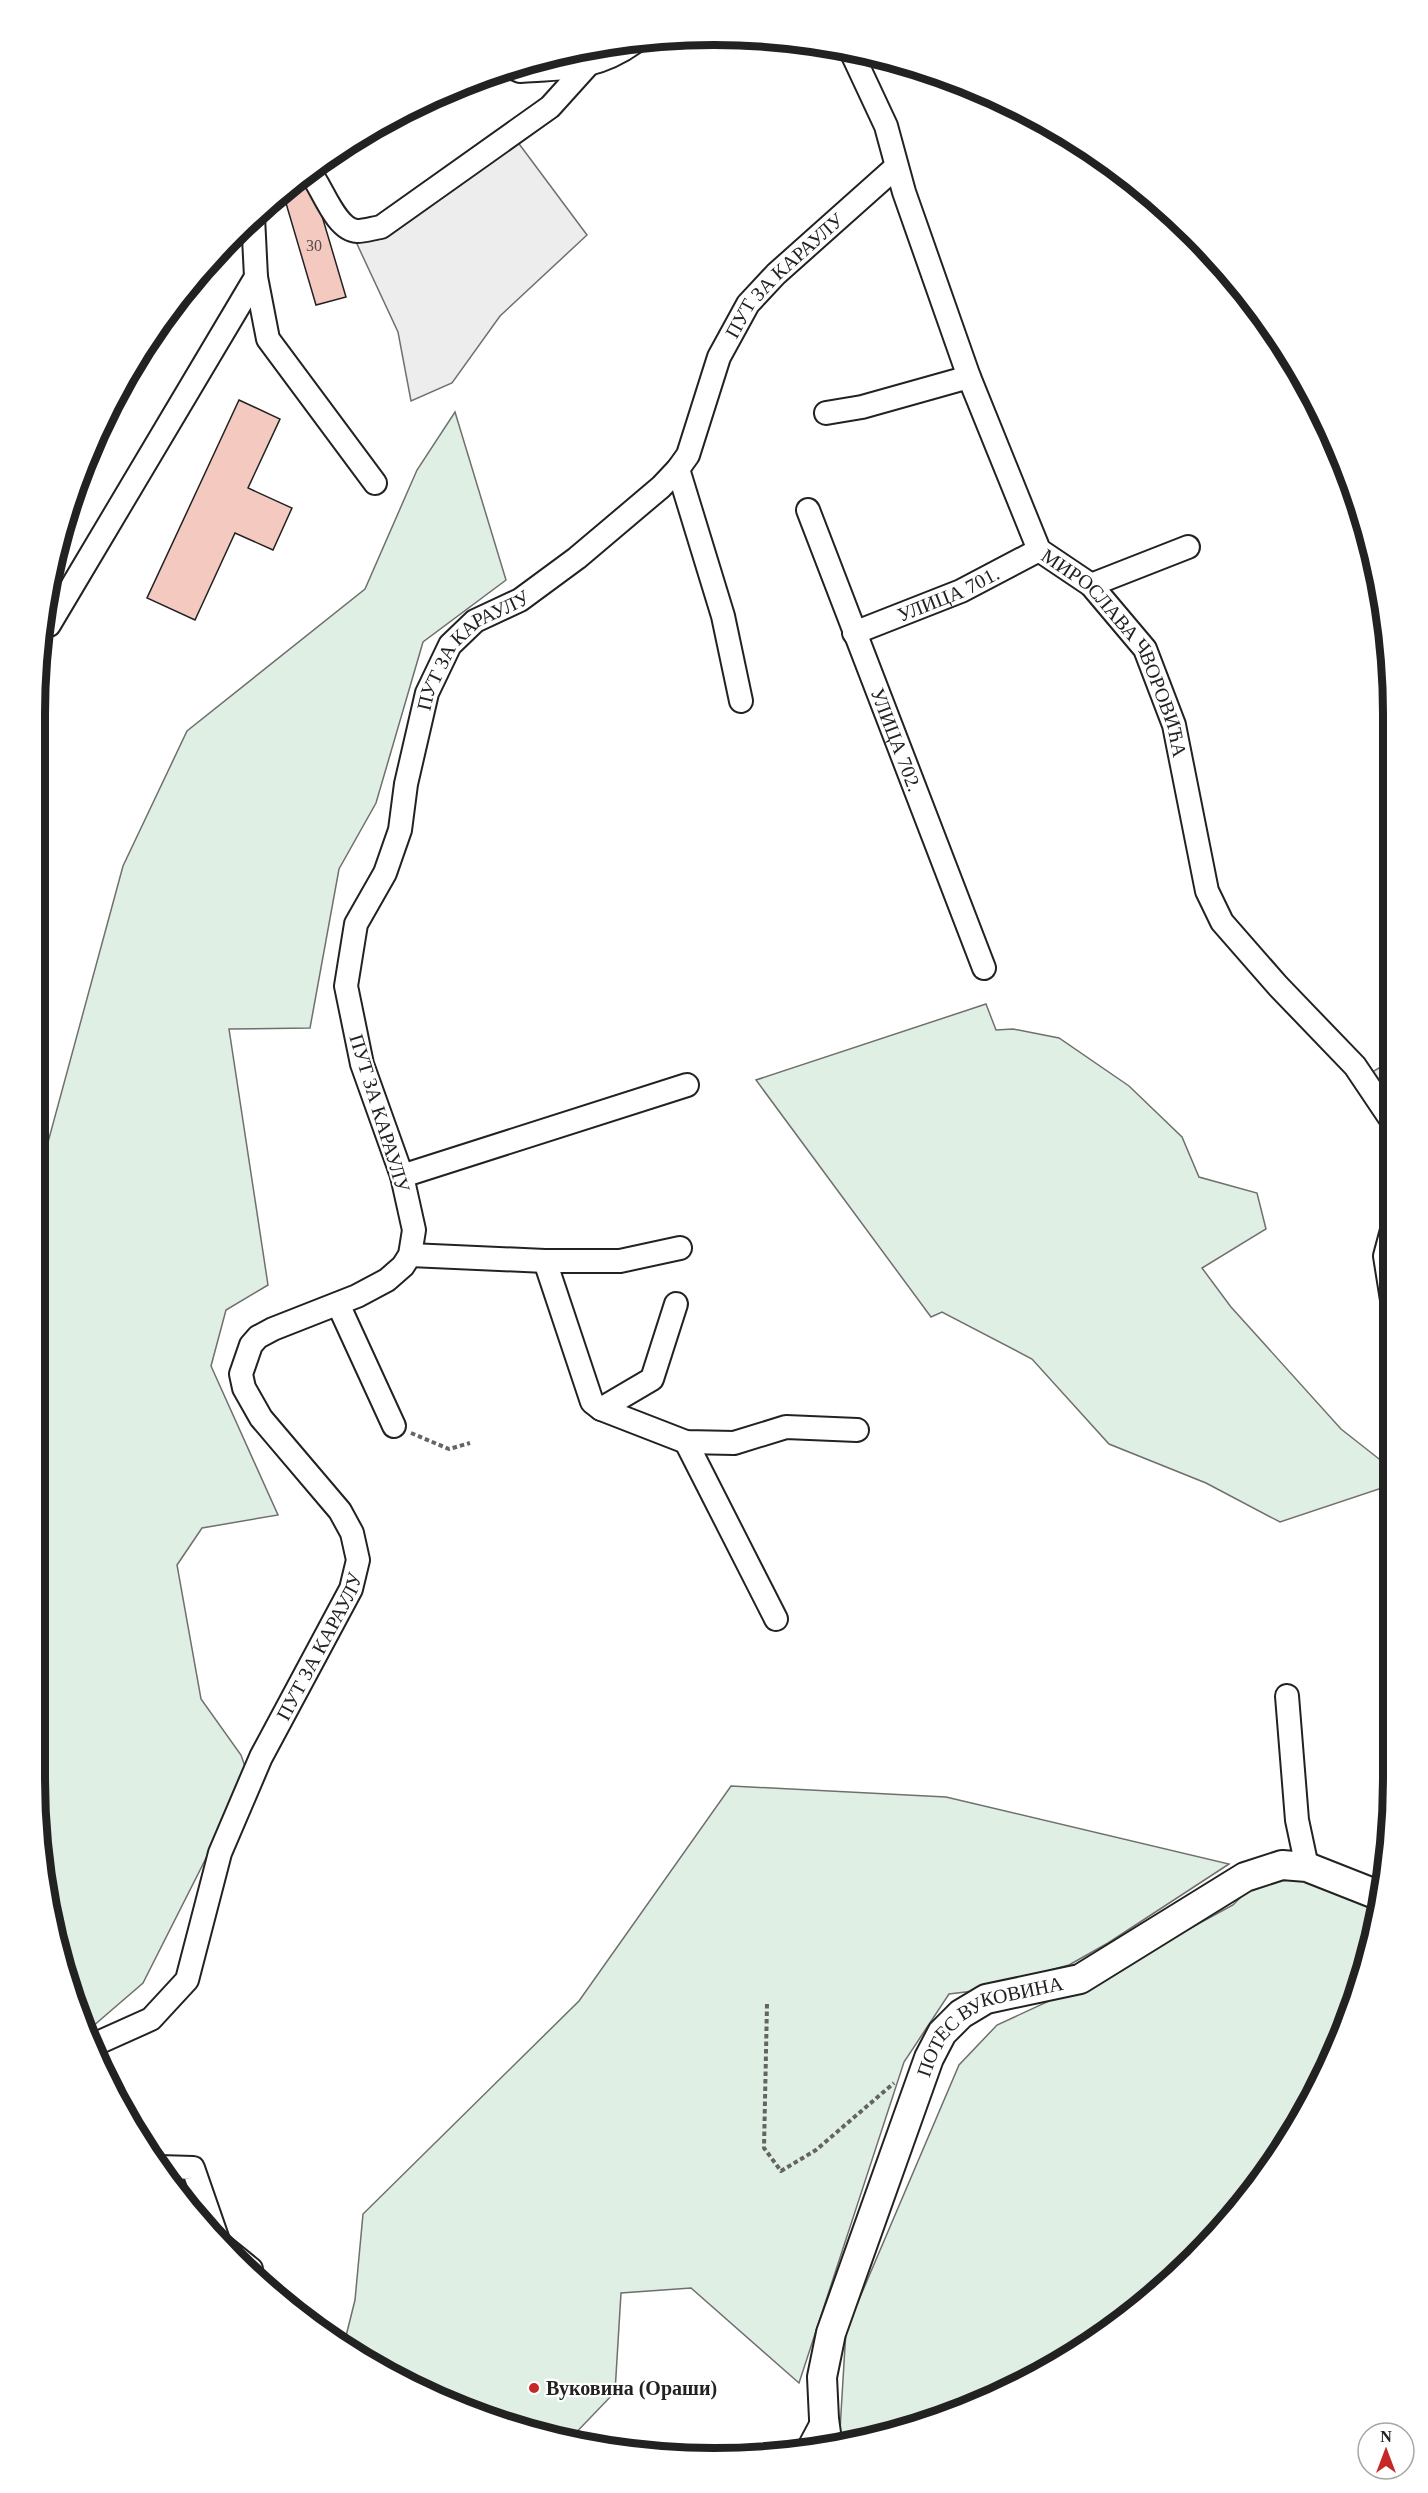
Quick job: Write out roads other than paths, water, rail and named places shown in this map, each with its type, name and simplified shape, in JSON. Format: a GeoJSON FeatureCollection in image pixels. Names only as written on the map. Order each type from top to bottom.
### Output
{"type":"FeatureCollection","features":[{"type":"Feature","properties":{"kind":"main road","name":"ПОТЕС ВУКОВИНА"},"geometry":{"type":"LineString","coordinates":[[827,2438],[822,2377],[831,2333],[929,2058],[942,2033],[961,2014],[986,1999],[1080,1979],[1245,1877],[1282,1865],[1307,1868],[1373,1893]]}},
{"type":"Feature","properties":{"kind":"street"},"geometry":{"type":"LineString","coordinates":[[535,70],[586,66],[616,53]]}},
{"type":"Feature","properties":{"kind":"street","name":"МИРОСЛАВА ЧВОРОВИЋА"},"geometry":{"type":"LineString","coordinates":[[855,60],[886,126],[896,167],[969,377],[1039,550],[1091,585],[1145,649],[1174,725],[1207,891],[1222,922],[1278,986],[1356,1066],[1383,1107]]}},
{"type":"Feature","properties":{"kind":"street"},"geometry":{"type":"LineString","coordinates":[[313,178],[335,215],[347,227],[356,231],[381,226],[550,107],[586,66]]}},
{"type":"Feature","properties":{"kind":"street","name":"ПУТ ЗА КАРАУЛУ"},"geometry":{"type":"LineString","coordinates":[[99,2042],[151,2019],[187,1980],[220,1853],[261,1757],[351,1588],[358,1560],[352,1533],[344,1518],[261,1418],[244,1388],[241,1374],[251,1345],[258,1337],[338,1304],[387,1280],[403,1266],[410,1255],[414,1230],[402,1176],[362,1064],[346,986],[356,924],[385,873],[400,830],[406,784],[427,693],[450,645],[476,621],[520,600],[577,558],[678,470],[688,455],[719,357],[748,304],[776,274],[896,167]]}},
{"type":"Feature","properties":{"kind":"street"},"geometry":{"type":"LineString","coordinates":[[254,229],[256,277],[268,339],[375,483]]}},
{"type":"Feature","properties":{"kind":"street"},"geometry":{"type":"LineString","coordinates":[[52,620],[256,277]]}},
{"type":"Feature","properties":{"kind":"street"},"geometry":{"type":"LineString","coordinates":[[826,414],[862,407],[969,377]]}},
{"type":"Feature","properties":{"kind":"street"},"geometry":{"type":"LineString","coordinates":[[678,470],[723,616],[741,701]]}},
{"type":"Feature","properties":{"kind":"street","name":"УЛИЦА 702."},"geometry":{"type":"LineString","coordinates":[[808,510],[984,968]]}},
{"type":"Feature","properties":{"kind":"street"},"geometry":{"type":"LineString","coordinates":[[1091,585],[1188,547]]}},
{"type":"Feature","properties":{"kind":"street","name":"УЛИЦА 701."},"geometry":{"type":"LineString","coordinates":[[854,633],[961,591],[1039,550]]}},
{"type":"Feature","properties":{"kind":"street"},"geometry":{"type":"LineString","coordinates":[[402,1176],[687,1085]]}},
{"type":"Feature","properties":{"kind":"street"},"geometry":{"type":"LineString","coordinates":[[410,1255],[545,1262],[620,1262],[680,1248]]}},
{"type":"Feature","properties":{"kind":"street"},"geometry":{"type":"LineString","coordinates":[[545,1262],[592,1402],[602,1409],[686,1442],[734,1443],[786,1427],[857,1430]]}},
{"type":"Feature","properties":{"kind":"street"},"geometry":{"type":"LineString","coordinates":[[338,1304],[394,1426]]}},
{"type":"Feature","properties":{"kind":"street"},"geometry":{"type":"LineString","coordinates":[[602,1409],[652,1379],[676,1304]]}},
{"type":"Feature","properties":{"kind":"street"},"geometry":{"type":"LineString","coordinates":[[686,1442],[776,1619]]}},
{"type":"Feature","properties":{"kind":"street"},"geometry":{"type":"LineString","coordinates":[[1287,1696],[1297,1820],[1307,1868]]}},
{"type":"Feature","properties":{"kind":"street"},"geometry":{"type":"LineString","coordinates":[[170,2167],[193,2168],[211,2220]]}},
{"type":"Feature","properties":{"kind":"street"},"geometry":{"type":"LineString","coordinates":[[813,2440],[824,2419]]}},
{"type":"Feature","properties":{"kind":"place","name":"Вуковина (Ораши)"},"geometry":{"type":"Point","coordinates":[534,2388]}}]}
